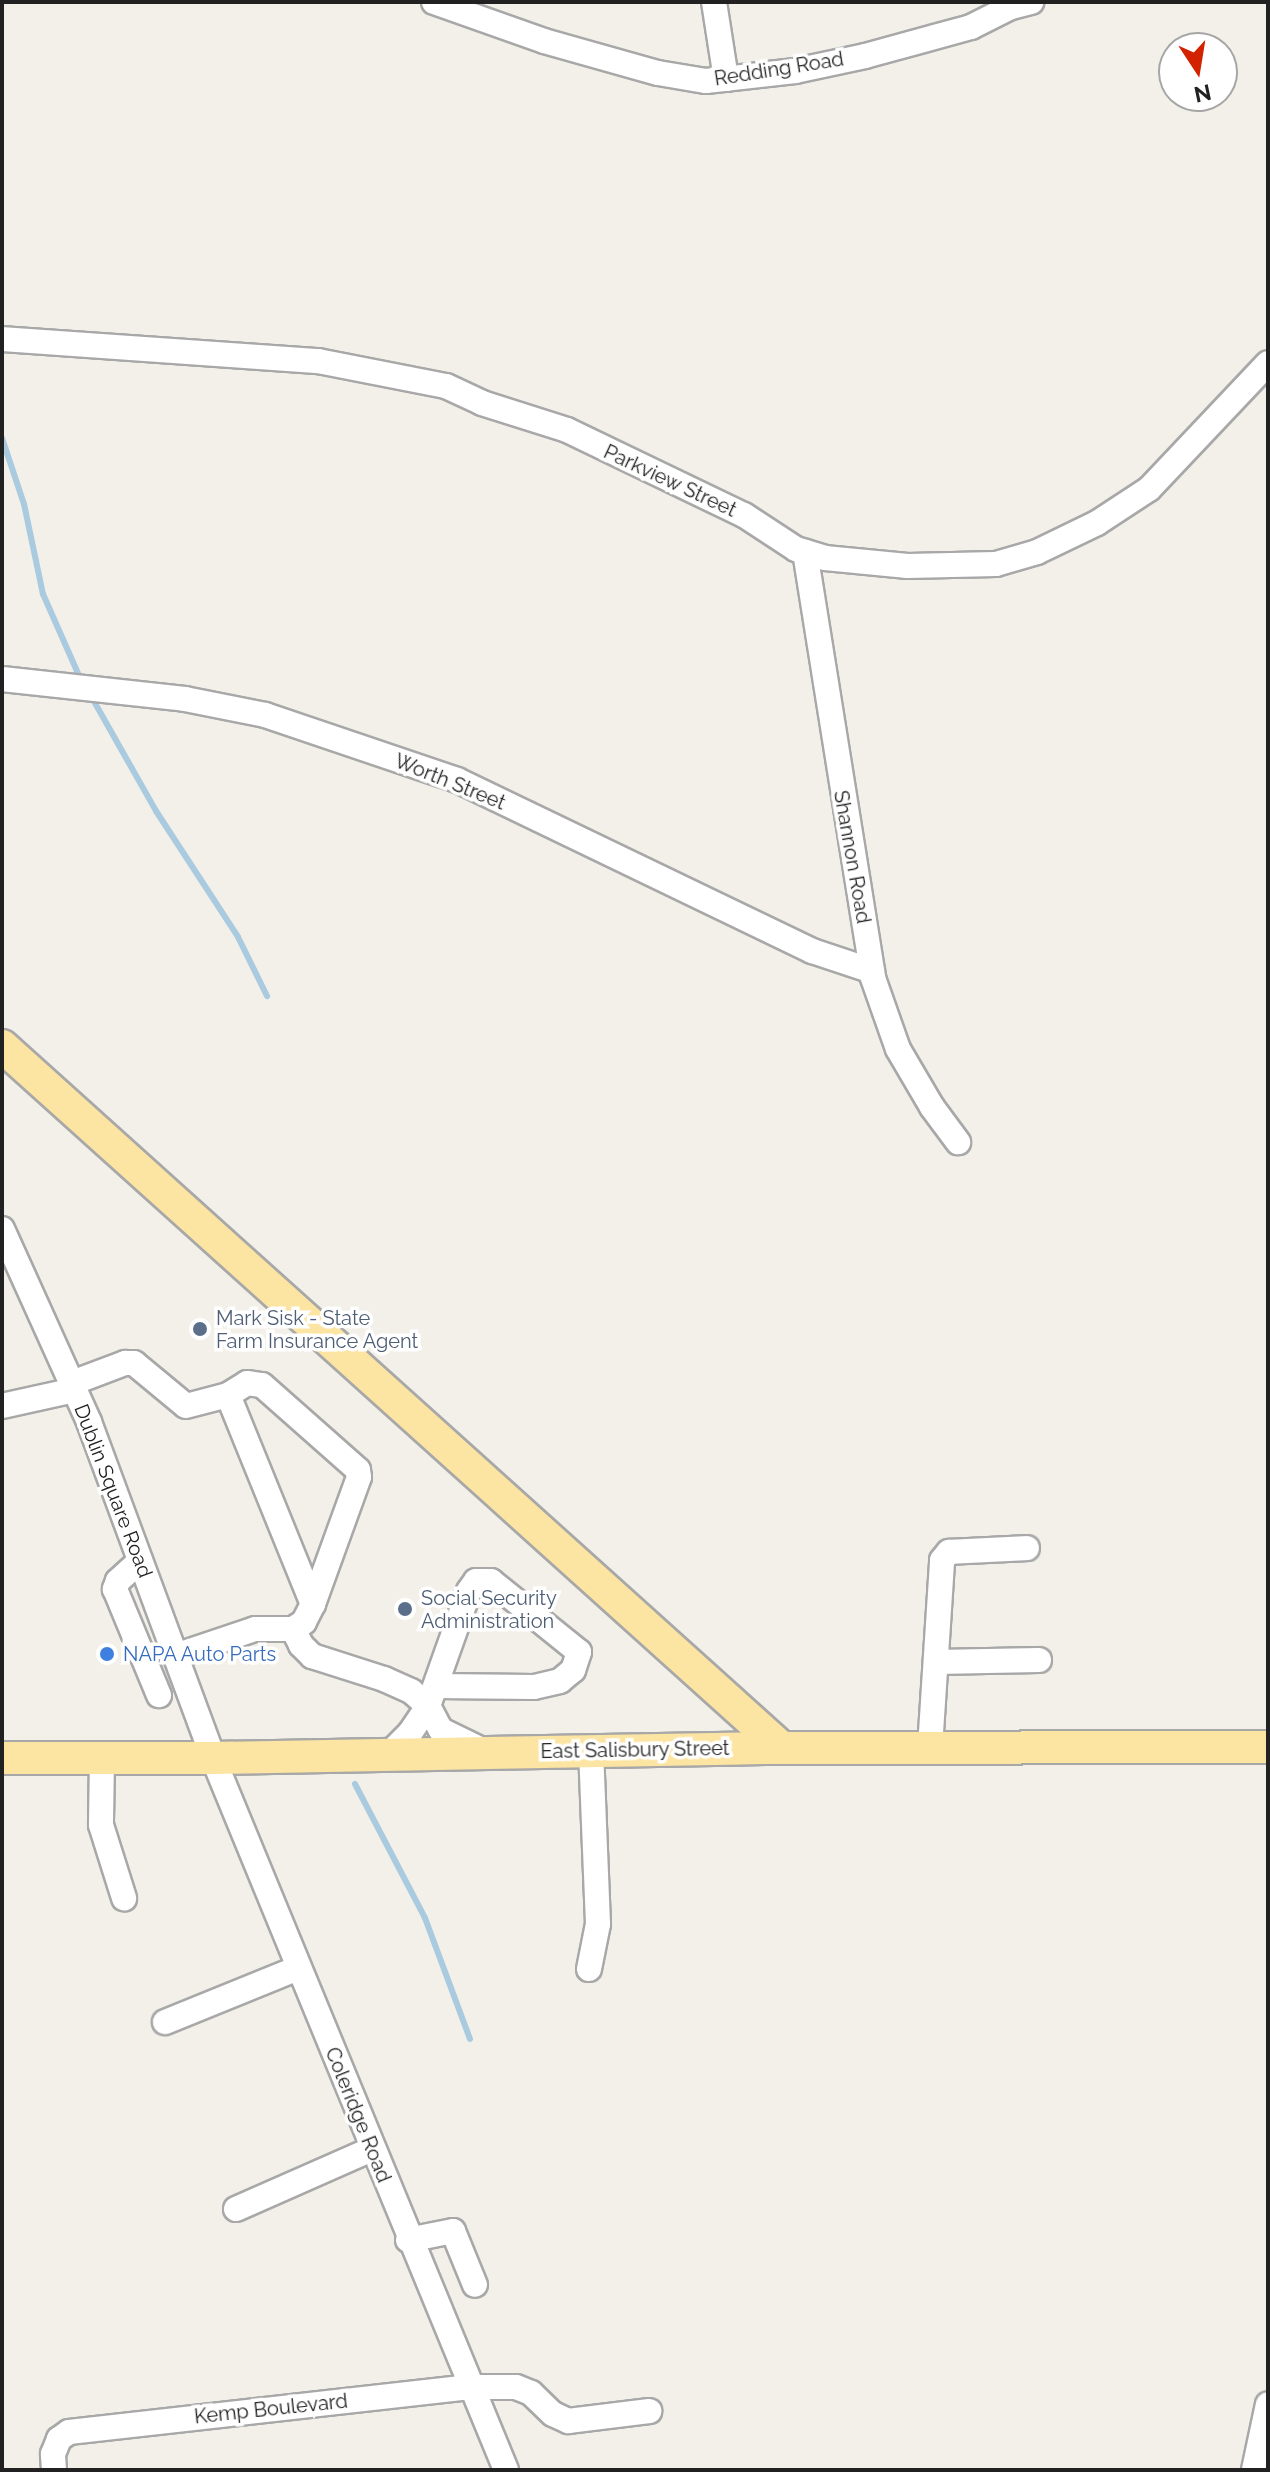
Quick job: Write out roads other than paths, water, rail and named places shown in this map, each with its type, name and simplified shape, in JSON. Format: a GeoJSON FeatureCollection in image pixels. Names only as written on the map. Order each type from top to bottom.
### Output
{"type":"FeatureCollection","features":[{"type":"Feature","properties":{"kind":"main road"},"geometry":{"type":"LineString","coordinates":[[2,1046],[782,1748]]}},
{"type":"Feature","properties":{"kind":"main road","name":"East Salisbury Street"},"geometry":{"type":"LineString","coordinates":[[2,1758],[213,1758],[782,1748],[1268,1747]]}},
{"type":"Feature","properties":{"kind":"street","name":"Redding Road"},"geometry":{"type":"LineString","coordinates":[[434,2],[523,35],[658,73],[706,81],[795,71],[865,56],[971,27],[1011,7],[1031,2]]}},
{"type":"Feature","properties":{"kind":"street"},"geometry":{"type":"LineString","coordinates":[[714,2],[726,79]]}},
{"type":"Feature","properties":{"kind":"street","name":"Parkview Street"},"geometry":{"type":"LineString","coordinates":[[2,339],[318,361],[446,386],[482,403],[567,430],[744,515],[805,552],[825,558],[935,566],[996,564],[1037,552],[1067,540],[1142,495],[1268,363]]}},
{"type":"Feature","properties":{"kind":"street","name":"Shannon Road"},"geometry":{"type":"LineString","coordinates":[[805,552],[872,971],[898,1049],[932,1107],[958,1142]]}},
{"type":"Feature","properties":{"kind":"street","name":"Worth Street"},"geometry":{"type":"LineString","coordinates":[[2,679],[185,699],[265,715],[457,780],[812,951],[872,971]]}},
{"type":"Feature","properties":{"kind":"street","name":"Dublin Square Road"},"geometry":{"type":"LineString","coordinates":[[4,1237],[73,1387],[213,1758]]}},
{"type":"Feature","properties":{"kind":"street"},"geometry":{"type":"LineString","coordinates":[[2,1406],[73,1387],[125,1363],[134,1363],[186,1406],[228,1395],[247,1383],[262,1385],[358,1470],[359,1477],[304,1622],[293,1629],[255,1629],[175,1656]]}},
{"type":"Feature","properties":{"kind":"street"},"geometry":{"type":"LineString","coordinates":[[228,1395],[313,1604]]}},
{"type":"Feature","properties":{"kind":"street"},"geometry":{"type":"LineString","coordinates":[[930,1748],[942,1560],[949,1552],[1027,1548]]}},
{"type":"Feature","properties":{"kind":"street"},"geometry":{"type":"LineString","coordinates":[[140,1561],[118,1581],[115,1589],[159,1695]]}},
{"type":"Feature","properties":{"kind":"street"},"geometry":{"type":"LineString","coordinates":[[293,1629],[301,1645],[312,1656],[432,1696],[534,1687],[560,1681],[573,1670],[579,1652],[491,1581],[476,1581],[469,1591],[432,1696],[410,1733],[388,1755]]}},
{"type":"Feature","properties":{"kind":"street"},"geometry":{"type":"LineString","coordinates":[[936,1662],[1039,1660]]}},
{"type":"Feature","properties":{"kind":"street"},"geometry":{"type":"LineString","coordinates":[[432,1696],[441,1730],[490,1753]]}},
{"type":"Feature","properties":{"kind":"street"},"geometry":{"type":"LineString","coordinates":[[589,1969],[598,1924],[591,1751]]}},
{"type":"Feature","properties":{"kind":"street"},"geometry":{"type":"LineString","coordinates":[[102,1758],[101,1825],[124,1898]]}},
{"type":"Feature","properties":{"kind":"street","name":"Coleridge Road"},"geometry":{"type":"LineString","coordinates":[[213,1758],[408,2240],[506,2470]]}},
{"type":"Feature","properties":{"kind":"street"},"geometry":{"type":"LineString","coordinates":[[165,2022],[298,1968]]}},
{"type":"Feature","properties":{"kind":"street"},"geometry":{"type":"LineString","coordinates":[[236,2209],[372,2149]]}},
{"type":"Feature","properties":{"kind":"street"},"geometry":{"type":"LineString","coordinates":[[408,2240],[453,2231],[475,2285]]}},
{"type":"Feature","properties":{"kind":"street","name":"Kemp Boulevard"},"geometry":{"type":"LineString","coordinates":[[54,2470],[53,2454],[59,2439],[69,2432],[472,2387],[516,2387],[531,2393],[553,2414],[568,2421],[649,2411]]}},
{"type":"Feature","properties":{"kind":"street"},"geometry":{"type":"LineString","coordinates":[[1254,2470],[1268,2404]]}},
{"type":"Feature","properties":{"kind":"street"},"geometry":{"type":"LineString","coordinates":[[498,2470],[506,2470]]}},
{"type":"Feature","properties":{"kind":"waterway"},"geometry":{"type":"LineString","coordinates":[[2,438],[24,504],[43,594],[81,680]]}},
{"type":"Feature","properties":{"kind":"waterway"},"geometry":{"type":"LineString","coordinates":[[91,696],[156,811],[238,937],[267,996]]}},
{"type":"Feature","properties":{"kind":"waterway"},"geometry":{"type":"LineString","coordinates":[[355,1784],[425,1918],[470,2039]]}},
{"type":"Feature","properties":{"kind":"place","name":"Mark Sisk - State Farm Insurance Agent"},"geometry":{"type":"Point","coordinates":[200,1329]}},
{"type":"Feature","properties":{"kind":"place","name":"Social Security Administration"},"geometry":{"type":"Point","coordinates":[405,1609]}},
{"type":"Feature","properties":{"kind":"place","name":"NAPA Auto Parts"},"geometry":{"type":"Point","coordinates":[107,1654]}}]}
